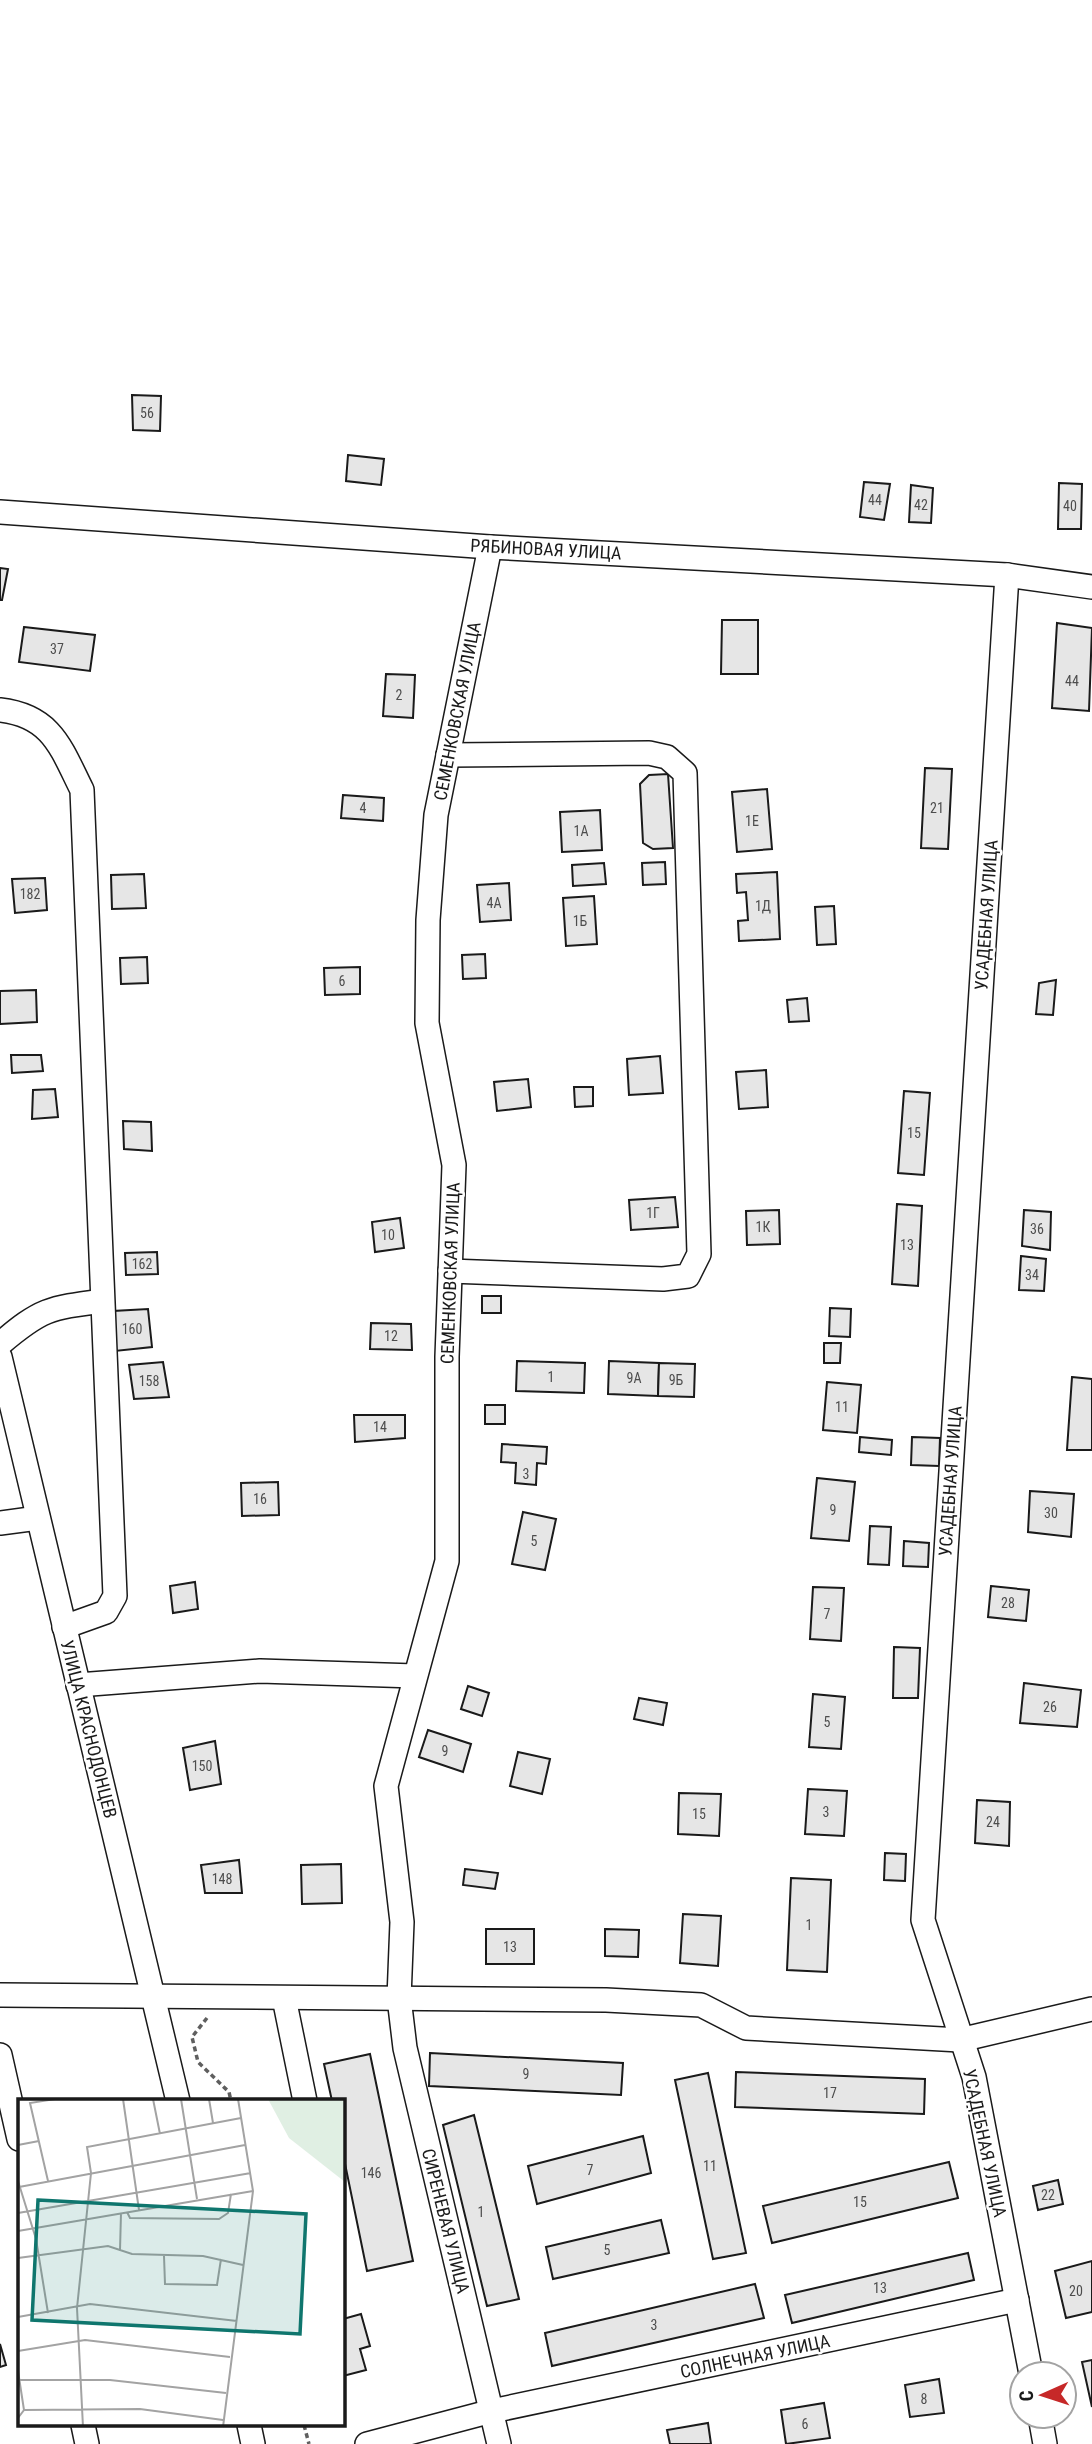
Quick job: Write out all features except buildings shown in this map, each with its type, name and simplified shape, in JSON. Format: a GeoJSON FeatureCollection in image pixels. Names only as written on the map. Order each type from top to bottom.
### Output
{"type":"FeatureCollection","features":[{"type":"Feature","properties":{"kind":"street","name":"РЯБИНОВАЯ УЛИЦА"},"geometry":{"type":"LineString","coordinates":[[0,512],[490,547],[1007,575],[1092,587]]}},
{"type":"Feature","properties":{"kind":"street","name":"СЕМЕНКОВСКАЯ УЛИЦА"},"geometry":{"type":"LineString","coordinates":[[399,1997],[402,1922],[386,1786],[446,1560],[454,1165],[427,1023],[432,868],[436,815],[490,547]]}},
{"type":"Feature","properties":{"kind":"street","name":"УСАДЕБНАЯ УЛИЦА"},"geometry":{"type":"LineString","coordinates":[[1007,575],[923,1920],[974,2077],[1028,2360]]}},
{"type":"Feature","properties":{"kind":"street"},"geometry":{"type":"LineString","coordinates":[[0,710],[23,712],[54,735],[82,790],[115,1596],[106,1612],[64,1627]]}},
{"type":"Feature","properties":{"kind":"street"},"geometry":{"type":"LineString","coordinates":[[448,755],[649,753],[667,757],[685,774],[699,1254],[688,1276],[663,1279],[450,1271]]}},
{"type":"Feature","properties":{"kind":"street"},"geometry":{"type":"LineString","coordinates":[[0,1344],[33,1316],[60,1306],[102,1301]]}},
{"type":"Feature","properties":{"kind":"street","name":"УЛИЦА КРАСНОДОНЦЕВ"},"geometry":{"type":"LineString","coordinates":[[0,1357],[178,2099]]}},
{"type":"Feature","properties":{"kind":"street"},"geometry":{"type":"LineString","coordinates":[[0,1523],[38,1518]]}},
{"type":"Feature","properties":{"kind":"street"},"geometry":{"type":"LineString","coordinates":[[78,1685],[260,1671],[415,1676]]}},
{"type":"Feature","properties":{"kind":"street"},"geometry":{"type":"LineString","coordinates":[[0,1995],[606,2000],[701,2005],[746,2028],[960,2040],[1092,2009]]}},
{"type":"Feature","properties":{"kind":"street","name":"СИРЕНЕВАЯ УЛИЦА"},"geometry":{"type":"LineString","coordinates":[[399,1997],[415,2095],[499,2444]]}},
{"type":"Feature","properties":{"kind":"street"},"geometry":{"type":"LineString","coordinates":[[284,1998],[305,2099]]}},
{"type":"Feature","properties":{"kind":"street"},"geometry":{"type":"LineString","coordinates":[[0,2055],[18,2135]]}},
{"type":"Feature","properties":{"kind":"street","name":"СОЛНЕЧНАЯ УЛИЦА"},"geometry":{"type":"LineString","coordinates":[[367,2444],[492,2412],[1017,2300]]}},
{"type":"Feature","properties":{"kind":"street"},"geometry":{"type":"LineString","coordinates":[[83,2426],[87,2444]]}},
{"type":"Feature","properties":{"kind":"street"},"geometry":{"type":"LineString","coordinates":[[249,2426],[253,2444]]}},
{"type":"Feature","properties":{"kind":"path"},"geometry":{"type":"LineString","coordinates":[[213,1998],[212,2011],[192,2038],[198,2062],[229,2092],[231,2099]]}},
{"type":"Feature","properties":{"kind":"path"},"geometry":{"type":"LineString","coordinates":[[304,2426],[309,2444]]}}]}
